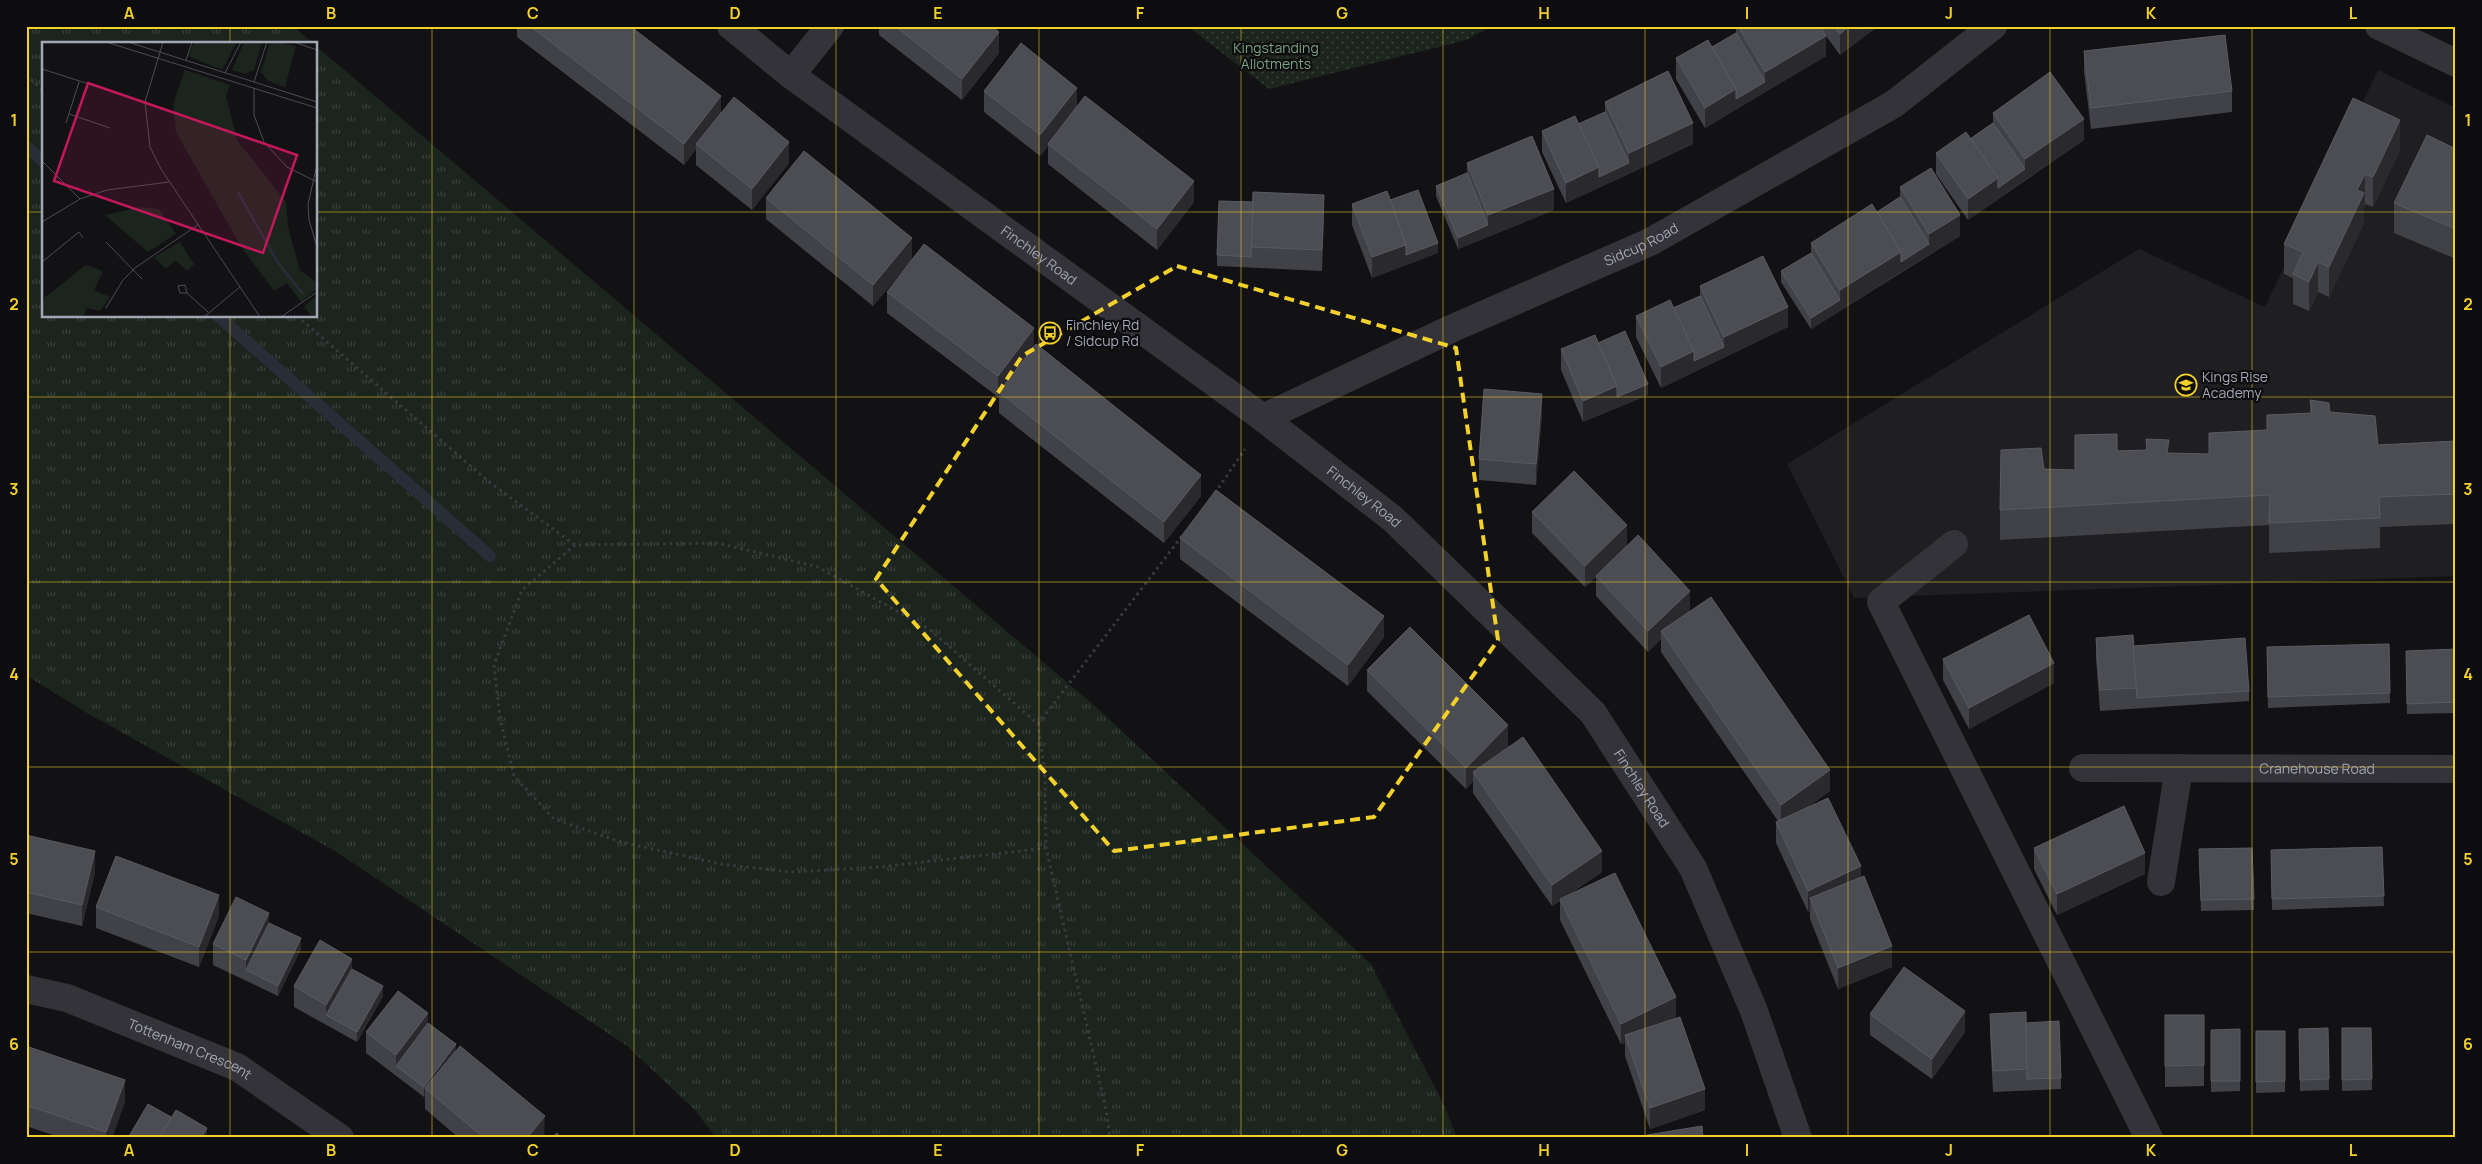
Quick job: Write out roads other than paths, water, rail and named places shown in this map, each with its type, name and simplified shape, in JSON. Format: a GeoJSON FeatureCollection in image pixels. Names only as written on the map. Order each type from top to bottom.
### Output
{"type":"FeatureCollection","features":[{"type":"Feature","properties":{"kind":"street","name":"Finchley Road"},"geometry":{"type":"LineString","coordinates":[[731,26],[791,75],[1263,418],[1393,519],[1593,713],[1693,868],[1754,1011],[1798,1138]]}},
{"type":"Feature","properties":{"kind":"street"},"geometry":{"type":"LineString","coordinates":[[791,75],[830,26]]}},
{"type":"Feature","properties":{"kind":"street","name":"Sidcup Road"},"geometry":{"type":"LineString","coordinates":[[1263,418],[1454,328],[1650,242],[1894,104],[1994,26]]}},
{"type":"Feature","properties":{"kind":"street"},"geometry":{"type":"LineString","coordinates":[[2379,26],[2456,62]]}},
{"type":"Feature","properties":{"kind":"street"},"geometry":{"type":"LineString","coordinates":[[1954,544],[1881,602],[2149,1138]]}},
{"type":"Feature","properties":{"kind":"street","name":"Cranehouse Road"},"geometry":{"type":"LineString","coordinates":[[2083,768],[2456,769]]}},
{"type":"Feature","properties":{"kind":"street"},"geometry":{"type":"LineString","coordinates":[[2161,882],[2179,768]]}},
{"type":"Feature","properties":{"kind":"street","name":"Tottenham Crescent"},"geometry":{"type":"LineString","coordinates":[[26,989],[67,998],[237,1067],[340,1138]]}},
{"type":"Feature","properties":{"kind":"waterway"},"geometry":{"type":"LineString","coordinates":[[26,146],[42,160]]}},
{"type":"Feature","properties":{"kind":"waterway"},"geometry":{"type":"LineString","coordinates":[[220,318],[490,556]]}},
{"type":"Feature","properties":{"kind":"place","name":"Finchley Rd / Sidcup Rd"},"geometry":{"type":"Point","coordinates":[1050,333]}},
{"type":"Feature","properties":{"kind":"place","name":"Kings Rise Academy"},"geometry":{"type":"Point","coordinates":[2186,385]}},
{"type":"Feature","properties":{"kind":"park label","name":"Kingstanding Allotments"},"geometry":{"type":"Point","coordinates":[1276,56]}}]}
